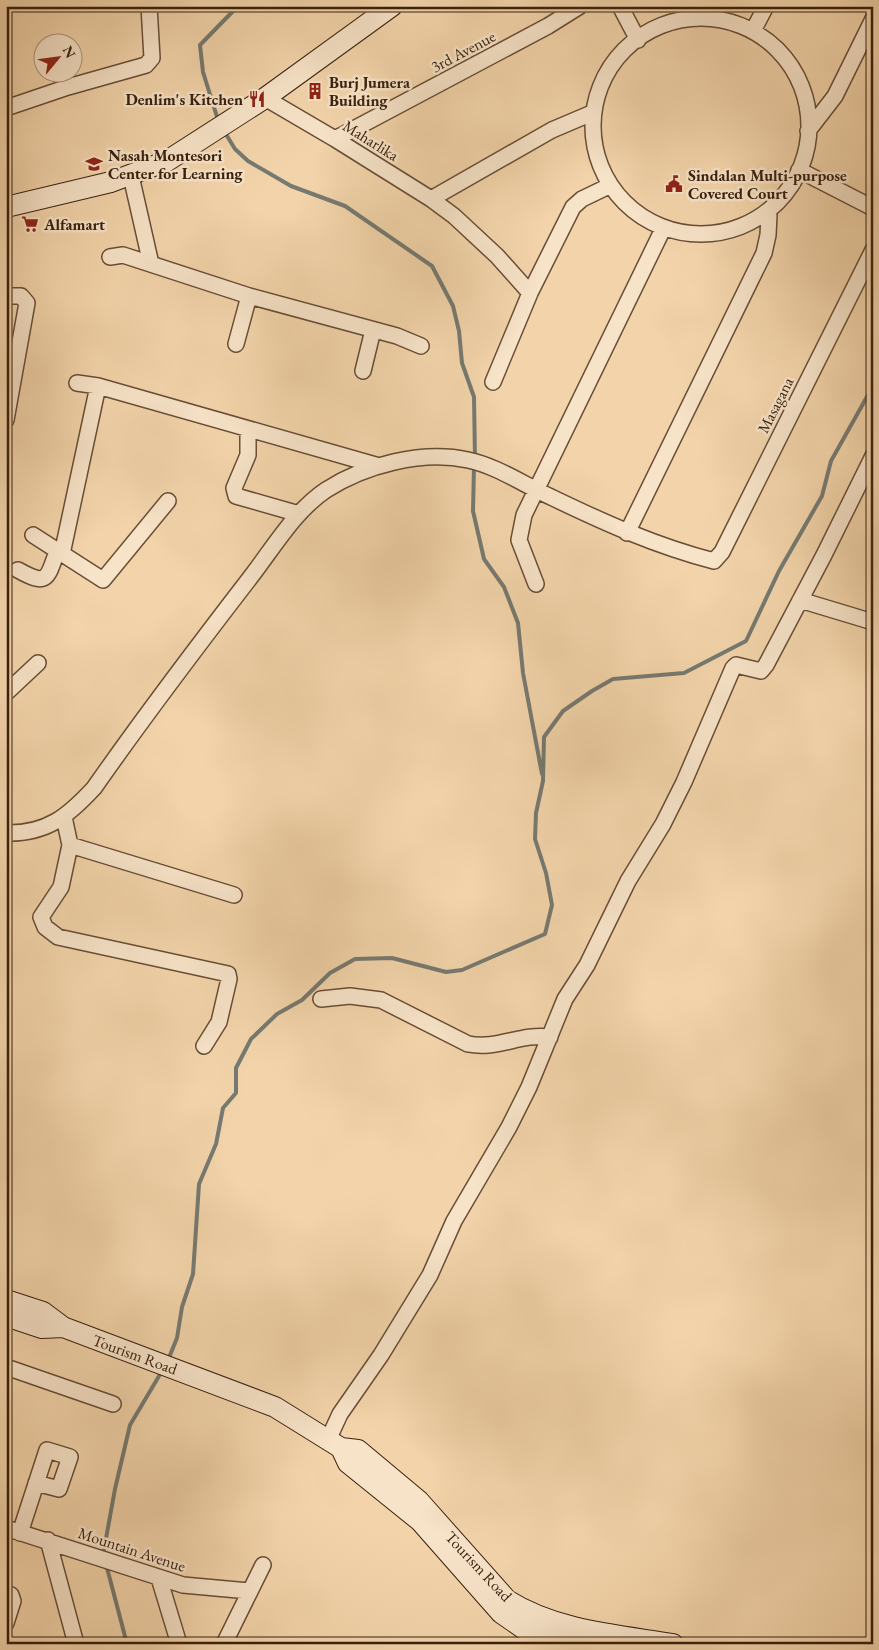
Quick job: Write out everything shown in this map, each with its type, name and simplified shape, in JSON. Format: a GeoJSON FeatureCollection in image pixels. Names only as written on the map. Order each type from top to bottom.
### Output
{"type":"FeatureCollection","features":[{"type":"Feature","properties":{"kind":"main road"},"geometry":{"type":"LineString","coordinates":[[6,207],[131,176],[167,161],[265,98],[392,6]]}},
{"type":"Feature","properties":{"kind":"main road","name":"Tourism Road"},"geometry":{"type":"LineString","coordinates":[[6,1300],[43,1312],[63,1327],[275,1407],[334,1444],[358,1450],[419,1501],[507,1600],[526,1612],[592,1631],[672,1644]]}},
{"type":"Feature","properties":{"kind":"main road","name":"Tourism Road"},"geometry":{"type":"LineString","coordinates":[[6,1316],[42,1328],[63,1327]]}},
{"type":"Feature","properties":{"kind":"main road","name":"Tourism Road"},"geometry":{"type":"LineString","coordinates":[[334,1444],[348,1463],[420,1521],[501,1613],[527,1631],[548,1638],[582,1644]]}},
{"type":"Feature","properties":{"kind":"street"},"geometry":{"type":"LineString","coordinates":[[6,108],[68,87],[146,65],[152,58],[149,6]]}},
{"type":"Feature","properties":{"kind":"street","name":"3rd Avenue"},"geometry":{"type":"LineString","coordinates":[[336,139],[548,26],[580,6]]}},
{"type":"Feature","properties":{"kind":"street"},"geometry":{"type":"LineString","coordinates":[[620,6],[638,40]]}},
{"type":"Feature","properties":{"kind":"street"},"geometry":{"type":"LineString","coordinates":[[754,29],[766,6]]}},
{"type":"Feature","properties":{"kind":"street"},"geometry":{"type":"LineString","coordinates":[[720,18],[754,29],[773,44],[788,65],[804,95],[808,111],[808,131],[799,170],[782,201],[769,215],[741,228],[702,232],[663,229],[626,204],[609,186],[596,156],[592,137],[592,113],[605,80],[620,56],[638,40],[662,26],[688,20],[720,18]]}},
{"type":"Feature","properties":{"kind":"street"},"geometry":{"type":"LineString","coordinates":[[808,131],[835,96],[873,19]]}},
{"type":"Feature","properties":{"kind":"street","name":"Maharlika"},"geometry":{"type":"LineString","coordinates":[[265,98],[336,139],[431,199],[472,232],[530,293]]}},
{"type":"Feature","properties":{"kind":"street"},"geometry":{"type":"LineString","coordinates":[[431,199],[552,130],[592,113]]}},
{"type":"Feature","properties":{"kind":"street"},"geometry":{"type":"LineString","coordinates":[[799,170],[873,208]]}},
{"type":"Feature","properties":{"kind":"street"},"geometry":{"type":"LineString","coordinates":[[131,176],[151,264]]}},
{"type":"Feature","properties":{"kind":"street"},"geometry":{"type":"LineString","coordinates":[[493,382],[530,293],[573,207],[582,199],[609,186]]}},
{"type":"Feature","properties":{"kind":"street"},"geometry":{"type":"LineString","coordinates":[[6,833],[42,827],[64,818],[94,788],[123,746],[299,514],[326,490],[361,472],[416,459],[468,460],[482,464],[627,533],[764,253],[768,235],[769,215]]}},
{"type":"Feature","properties":{"kind":"street"},"geometry":{"type":"LineString","coordinates":[[536,584],[519,540],[524,515],[663,229]]}},
{"type":"Feature","properties":{"kind":"street","name":"Masagana"},"geometry":{"type":"LineString","coordinates":[[627,533],[714,561],[722,552],[873,250]]}},
{"type":"Feature","properties":{"kind":"street"},"geometry":{"type":"LineString","coordinates":[[110,257],[123,255],[249,296],[373,330],[421,346]]}},
{"type":"Feature","properties":{"kind":"street"},"geometry":{"type":"LineString","coordinates":[[6,296],[21,296],[27,303],[11,371],[6,420]]}},
{"type":"Feature","properties":{"kind":"street"},"geometry":{"type":"LineString","coordinates":[[236,344],[249,296]]}},
{"type":"Feature","properties":{"kind":"street"},"geometry":{"type":"LineString","coordinates":[[363,371],[373,330]]}},
{"type":"Feature","properties":{"kind":"street"},"geometry":{"type":"LineString","coordinates":[[77,383],[98,386],[380,466]]}},
{"type":"Feature","properties":{"kind":"street"},"geometry":{"type":"LineString","coordinates":[[18,570],[38,580],[43,580],[50,572],[59,553],[98,386]]}},
{"type":"Feature","properties":{"kind":"street"},"geometry":{"type":"LineString","coordinates":[[248,429],[248,455],[234,488],[236,496],[299,514]]}},
{"type":"Feature","properties":{"kind":"street"},"geometry":{"type":"LineString","coordinates":[[334,1444],[340,1414],[381,1355],[430,1274],[454,1221],[513,1119],[550,1037],[564,999],[587,965],[628,881],[663,824],[684,782],[733,668],[736,665],[741,665],[761,671],[775,649],[872,459]]}},
{"type":"Feature","properties":{"kind":"street"},"geometry":{"type":"LineString","coordinates":[[33,536],[103,580],[168,500]]}},
{"type":"Feature","properties":{"kind":"street"},"geometry":{"type":"LineString","coordinates":[[800,600],[873,622]]}},
{"type":"Feature","properties":{"kind":"street"},"geometry":{"type":"LineString","coordinates":[[6,693],[38,663]]}},
{"type":"Feature","properties":{"kind":"street"},"geometry":{"type":"LineString","coordinates":[[64,818],[70,845],[61,887],[41,917],[45,927],[58,937],[228,974],[229,979],[219,1022],[204,1046]]}},
{"type":"Feature","properties":{"kind":"street"},"geometry":{"type":"LineString","coordinates":[[70,845],[234,895]]}},
{"type":"Feature","properties":{"kind":"street"},"geometry":{"type":"LineString","coordinates":[[321,999],[350,996],[381,1000],[468,1044],[476,1046],[489,1046],[534,1035],[550,1037]]}},
{"type":"Feature","properties":{"kind":"street"},"geometry":{"type":"LineString","coordinates":[[6,1367],[112,1404]]}},
{"type":"Feature","properties":{"kind":"street"},"geometry":{"type":"LineString","coordinates":[[13,1531],[36,1484],[47,1450],[69,1456],[70,1458],[59,1489],[36,1484]]}},
{"type":"Feature","properties":{"kind":"street","name":"Mountain Avenue"},"geometry":{"type":"LineString","coordinates":[[13,1531],[48,1540],[159,1578],[209,1589],[249,1591]]}},
{"type":"Feature","properties":{"kind":"street"},"geometry":{"type":"LineString","coordinates":[[48,1540],[76,1644]]}},
{"type":"Feature","properties":{"kind":"street"},"geometry":{"type":"LineString","coordinates":[[224,1644],[263,1565]]}},
{"type":"Feature","properties":{"kind":"street"},"geometry":{"type":"LineString","coordinates":[[159,1578],[179,1644]]}},
{"type":"Feature","properties":{"kind":"street"},"geometry":{"type":"LineString","coordinates":[[6,1593],[11,1595],[13,1601],[6,1623]]}},
{"type":"Feature","properties":{"kind":"waterway"},"geometry":{"type":"LineString","coordinates":[[218,120],[203,72],[200,45],[238,6]]}},
{"type":"Feature","properties":{"kind":"waterway"},"geometry":{"type":"LineString","coordinates":[[224,131],[235,149],[248,161],[291,186],[345,206],[432,266],[453,306],[459,331],[462,363],[474,397],[475,459]]}},
{"type":"Feature","properties":{"kind":"waterway"},"geometry":{"type":"LineString","coordinates":[[168,1360],[177,1338],[182,1307],[193,1274],[199,1184],[216,1144],[223,1108],[236,1093],[236,1068],[251,1039],[277,1014],[302,1000],[330,973],[355,959],[392,958],[446,972],[462,970],[545,934],[552,905],[546,873],[535,839],[536,813],[543,781],[544,737],[563,711],[613,679],[684,673],[746,641],[779,571],[822,496],[831,461],[873,386]]}},
{"type":"Feature","properties":{"kind":"waterway"},"geometry":{"type":"LineString","coordinates":[[474,466],[473,511],[484,559],[504,587],[518,623],[523,673],[542,774]]}},
{"type":"Feature","properties":{"kind":"waterway"},"geometry":{"type":"LineString","coordinates":[[103,1555],[115,1489],[130,1425],[162,1371]]}},
{"type":"Feature","properties":{"kind":"waterway"},"geometry":{"type":"LineString","coordinates":[[106,1564],[127,1644]]}},
{"type":"Feature","properties":{"kind":"place","name":"Burj Jumera Building"},"geometry":{"type":"Point","coordinates":[315,91]}},
{"type":"Feature","properties":{"kind":"place","name":"Denlim's Kitchen"},"geometry":{"type":"Point","coordinates":[257,99]}},
{"type":"Feature","properties":{"kind":"place","name":"Nasah Montesori Center for Learning"},"geometry":{"type":"Point","coordinates":[94,164]}},
{"type":"Feature","properties":{"kind":"place","name":"Sindalan Multi-purpose Covered Court"},"geometry":{"type":"Point","coordinates":[674,184]}},
{"type":"Feature","properties":{"kind":"place","name":"Alfamart"},"geometry":{"type":"Point","coordinates":[30,224]}}]}
